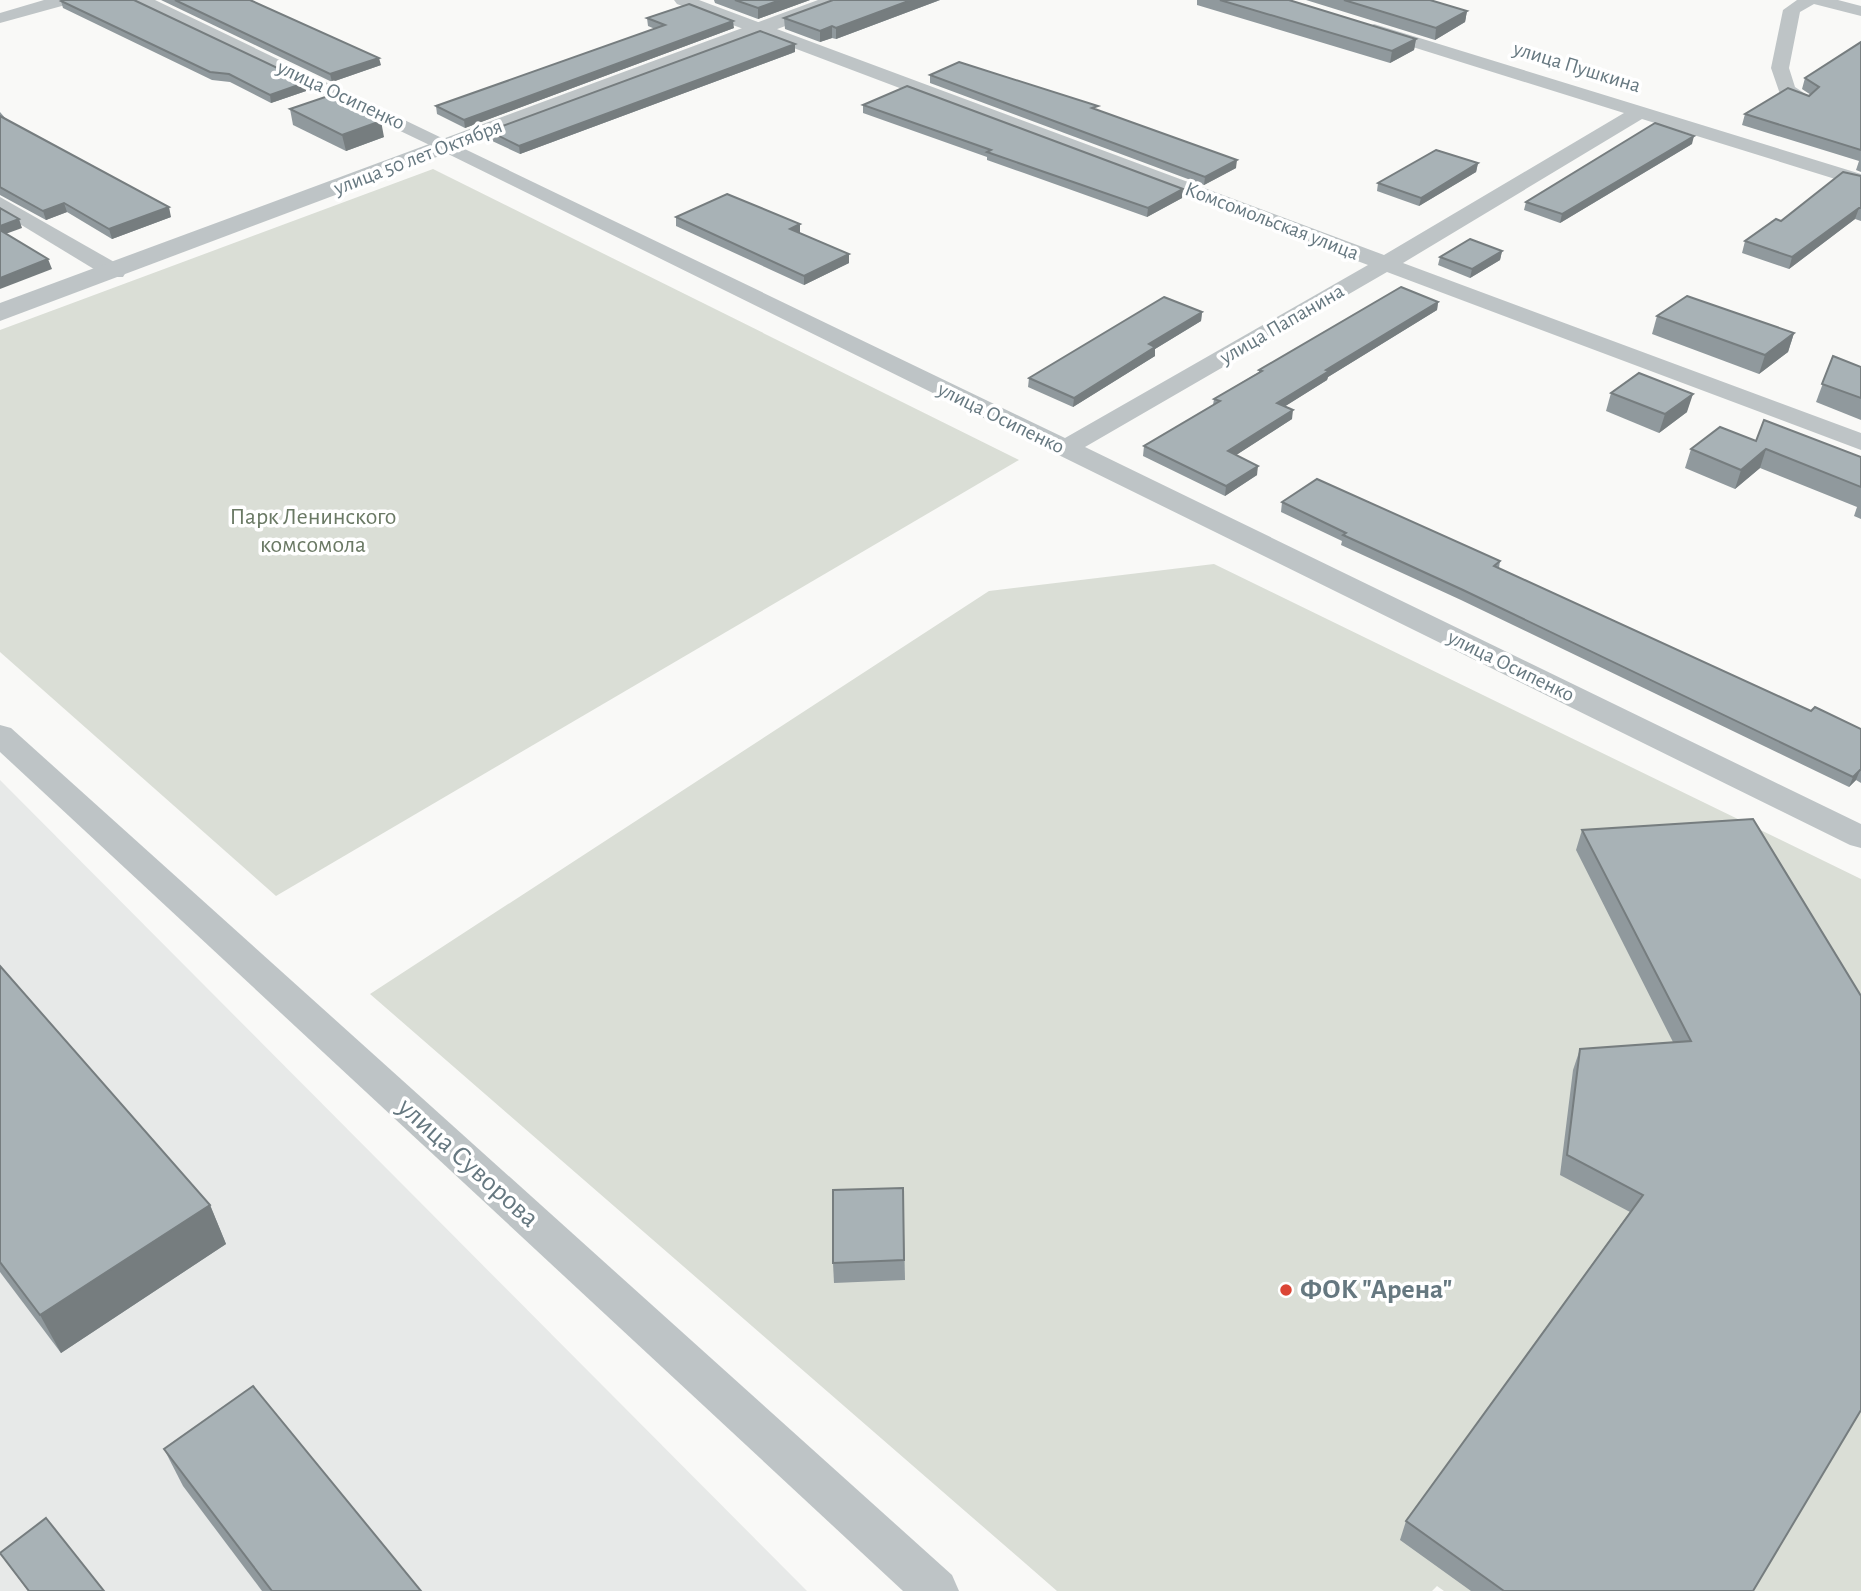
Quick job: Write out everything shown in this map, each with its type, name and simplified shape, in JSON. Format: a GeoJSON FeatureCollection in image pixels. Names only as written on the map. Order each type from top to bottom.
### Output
{"type":"FeatureCollection","features":[{"type":"Feature","properties":{"kind":"street"},"geometry":{"type":"LineString","coordinates":[[0,18],[63,0]]}},
{"type":"Feature","properties":{"kind":"street","name":"улица Осипенко"},"geometry":{"type":"LineString","coordinates":[[141,0],[447,146],[1861,837]]}},
{"type":"Feature","properties":{"kind":"street","name":"Комсомольская улица"},"geometry":{"type":"LineString","coordinates":[[683,0],[1861,442]]}},
{"type":"Feature","properties":{"kind":"street","name":"улица 50 лет Октября"},"geometry":{"type":"LineString","coordinates":[[0,313],[837,0]]}},
{"type":"Feature","properties":{"kind":"street"},"geometry":{"type":"LineString","coordinates":[[1804,99],[1787,90],[1780,68],[1792,10],[1809,0]]}},
{"type":"Feature","properties":{"kind":"street"},"geometry":{"type":"LineString","coordinates":[[1817,0],[1861,11]]}},
{"type":"Feature","properties":{"kind":"street","name":"улица Пушкина"},"geometry":{"type":"LineString","coordinates":[[1357,24],[1861,181]]}},
{"type":"Feature","properties":{"kind":"street","name":"улица Папанина"},"geometry":{"type":"LineString","coordinates":[[1064,449],[1385,264],[1642,111]]}},
{"type":"Feature","properties":{"kind":"street"},"geometry":{"type":"LineString","coordinates":[[0,203],[115,272]]}},
{"type":"Feature","properties":{"kind":"street","name":"улица Суворова"},"geometry":{"type":"LineString","coordinates":[[0,736],[936,1591]]}},
{"type":"Feature","properties":{"kind":"shaded area"},"geometry":{"type":"Polygon","coordinates":[[[0,780],[807,1591],[0,1591],[0,780]]]}},
{"type":"Feature","properties":{"kind":"green space","name":"Парк Ленинского комсомола"},"geometry":{"type":"Polygon","coordinates":[[[433,169],[1019,460],[276,896],[0,652],[0,330],[433,169]]]}},
{"type":"Feature","properties":{"kind":"green space","name":"ФОК \"Арена\""},"geometry":{"type":"Polygon","coordinates":[[[1214,564],[1861,879],[1861,1591],[1444,1591],[1437,1586],[1432,1591],[1057,1591],[370,994],[989,591],[1214,564]]]}},
{"type":"Feature","properties":{"kind":"building"},"geometry":{"type":"Polygon","coordinates":[[[134,0],[307,82],[270,95],[229,74],[210,72],[61,1],[134,0]]]}},
{"type":"Feature","properties":{"kind":"building"},"geometry":{"type":"Polygon","coordinates":[[[175,0],[250,0],[379,58],[330,74],[175,0]]]}},
{"type":"Feature","properties":{"kind":"building"},"geometry":{"type":"Polygon","coordinates":[[[735,0],[780,0],[758,8],[735,0]]]}},
{"type":"Feature","properties":{"kind":"building"},"geometry":{"type":"Polygon","coordinates":[[[833,0],[911,0],[836,28],[832,26],[820,31],[784,18],[833,0]]]}},
{"type":"Feature","properties":{"kind":"building"},"geometry":{"type":"Polygon","coordinates":[[[1220,0],[1289,0],[1416,39],[1392,51],[1220,0]]]}},
{"type":"Feature","properties":{"kind":"building"},"geometry":{"type":"Polygon","coordinates":[[[1344,0],[1430,0],[1467,11],[1436,28],[1344,0]]]}},
{"type":"Feature","properties":{"kind":"building"},"geometry":{"type":"Polygon","coordinates":[[[689,4],[733,21],[464,120],[436,106],[665,25],[647,18],[689,4]]]}},
{"type":"Feature","properties":{"kind":"building"},"geometry":{"type":"Polygon","coordinates":[[[760,31],[795,44],[519,146],[489,131],[760,31]]]}},
{"type":"Feature","properties":{"kind":"building"},"geometry":{"type":"Polygon","coordinates":[[[1861,42],[1861,150],[1745,114],[1788,88],[1809,96],[1819,87],[1805,78],[1861,42]]]}},
{"type":"Feature","properties":{"kind":"building"},"geometry":{"type":"Polygon","coordinates":[[[959,62],[1098,106],[1092,108],[1237,160],[1205,177],[930,75],[959,62]]]}},
{"type":"Feature","properties":{"kind":"building"},"geometry":{"type":"Polygon","coordinates":[[[907,86],[1183,189],[1148,208],[863,105],[907,86]]]}},
{"type":"Feature","properties":{"kind":"building"},"geometry":{"type":"Polygon","coordinates":[[[328,96],[381,121],[342,135],[290,109],[328,96]]]}},
{"type":"Feature","properties":{"kind":"building"},"geometry":{"type":"Polygon","coordinates":[[[0,116],[169,207],[109,229],[64,203],[43,211],[0,187],[0,116]]]}},
{"type":"Feature","properties":{"kind":"building"},"geometry":{"type":"Polygon","coordinates":[[[1655,123],[1694,136],[1562,214],[1526,202],[1655,123]]]}},
{"type":"Feature","properties":{"kind":"building"},"geometry":{"type":"Polygon","coordinates":[[[1436,150],[1478,163],[1421,198],[1378,183],[1436,150]]]}},
{"type":"Feature","properties":{"kind":"building"},"geometry":{"type":"Polygon","coordinates":[[[1843,172],[1861,176],[1861,208],[1792,257],[1745,241],[1776,219],[1781,221],[1843,172]]]}},
{"type":"Feature","properties":{"kind":"building"},"geometry":{"type":"Polygon","coordinates":[[[727,194],[800,224],[790,229],[849,254],[804,276],[676,217],[727,194]]]}},
{"type":"Feature","properties":{"kind":"building"},"geometry":{"type":"Polygon","coordinates":[[[0,208],[19,219],[0,226],[0,208]]]}},
{"type":"Feature","properties":{"kind":"building"},"geometry":{"type":"Polygon","coordinates":[[[0,230],[48,259],[0,278],[0,230]]]}},
{"type":"Feature","properties":{"kind":"building"},"geometry":{"type":"Polygon","coordinates":[[[1470,239],[1502,251],[1472,269],[1440,257],[1470,239]]]}},
{"type":"Feature","properties":{"kind":"building"},"geometry":{"type":"Polygon","coordinates":[[[1401,287],[1438,302],[1277,403],[1293,410],[1228,451],[1258,466],[1226,486],[1144,446],[1220,401],[1214,399],[1262,371],[1259,370],[1401,287]]]}},
{"type":"Feature","properties":{"kind":"building"},"geometry":{"type":"Polygon","coordinates":[[[1687,296],[1794,333],[1765,355],[1657,316],[1687,296]]]}},
{"type":"Feature","properties":{"kind":"building"},"geometry":{"type":"Polygon","coordinates":[[[1164,297],[1202,312],[1149,344],[1155,347],[1074,398],[1029,378],[1164,297]]]}},
{"type":"Feature","properties":{"kind":"building"},"geometry":{"type":"Polygon","coordinates":[[[1833,356],[1861,367],[1861,398],[1822,384],[1833,356]]]}},
{"type":"Feature","properties":{"kind":"building"},"geometry":{"type":"Polygon","coordinates":[[[1639,373],[1693,394],[1665,414],[1611,393],[1639,373]]]}},
{"type":"Feature","properties":{"kind":"building"},"geometry":{"type":"Polygon","coordinates":[[[1764,420],[1861,457],[1861,487],[1766,449],[1741,470],[1691,449],[1720,427],[1756,441],[1764,420]]]}},
{"type":"Feature","properties":{"kind":"building"},"geometry":{"type":"Polygon","coordinates":[[[1317,479],[1500,561],[1494,566],[1811,711],[1815,707],[1861,729],[1861,770],[1853,777],[1343,535],[1346,533],[1282,502],[1317,479]]]}},
{"type":"Feature","properties":{"kind":"building"},"geometry":{"type":"Polygon","coordinates":[[[1753,819],[1861,996],[1861,1410],[1753,1591],[1504,1591],[1406,1521],[1643,1195],[1567,1155],[1580,1049],[1691,1041],[1582,830],[1753,819]]]}},
{"type":"Feature","properties":{"kind":"building"},"geometry":{"type":"Polygon","coordinates":[[[0,966],[210,1205],[40,1315],[0,1262],[0,966]]]}},
{"type":"Feature","properties":{"kind":"building"},"geometry":{"type":"Polygon","coordinates":[[[903,1188],[904,1260],[833,1263],[833,1190],[903,1188]]]}},
{"type":"Feature","properties":{"kind":"building"},"geometry":{"type":"Polygon","coordinates":[[[253,1386],[421,1591],[272,1591],[164,1449],[253,1386]]]}},
{"type":"Feature","properties":{"kind":"building"},"geometry":{"type":"Polygon","coordinates":[[[46,1518],[104,1591],[29,1591],[0,1553],[46,1518]]]}},
{"type":"Feature","properties":{"kind":"place","name":"ФОК \"Арена\""},"geometry":{"type":"Point","coordinates":[1286,1290]}}]}
